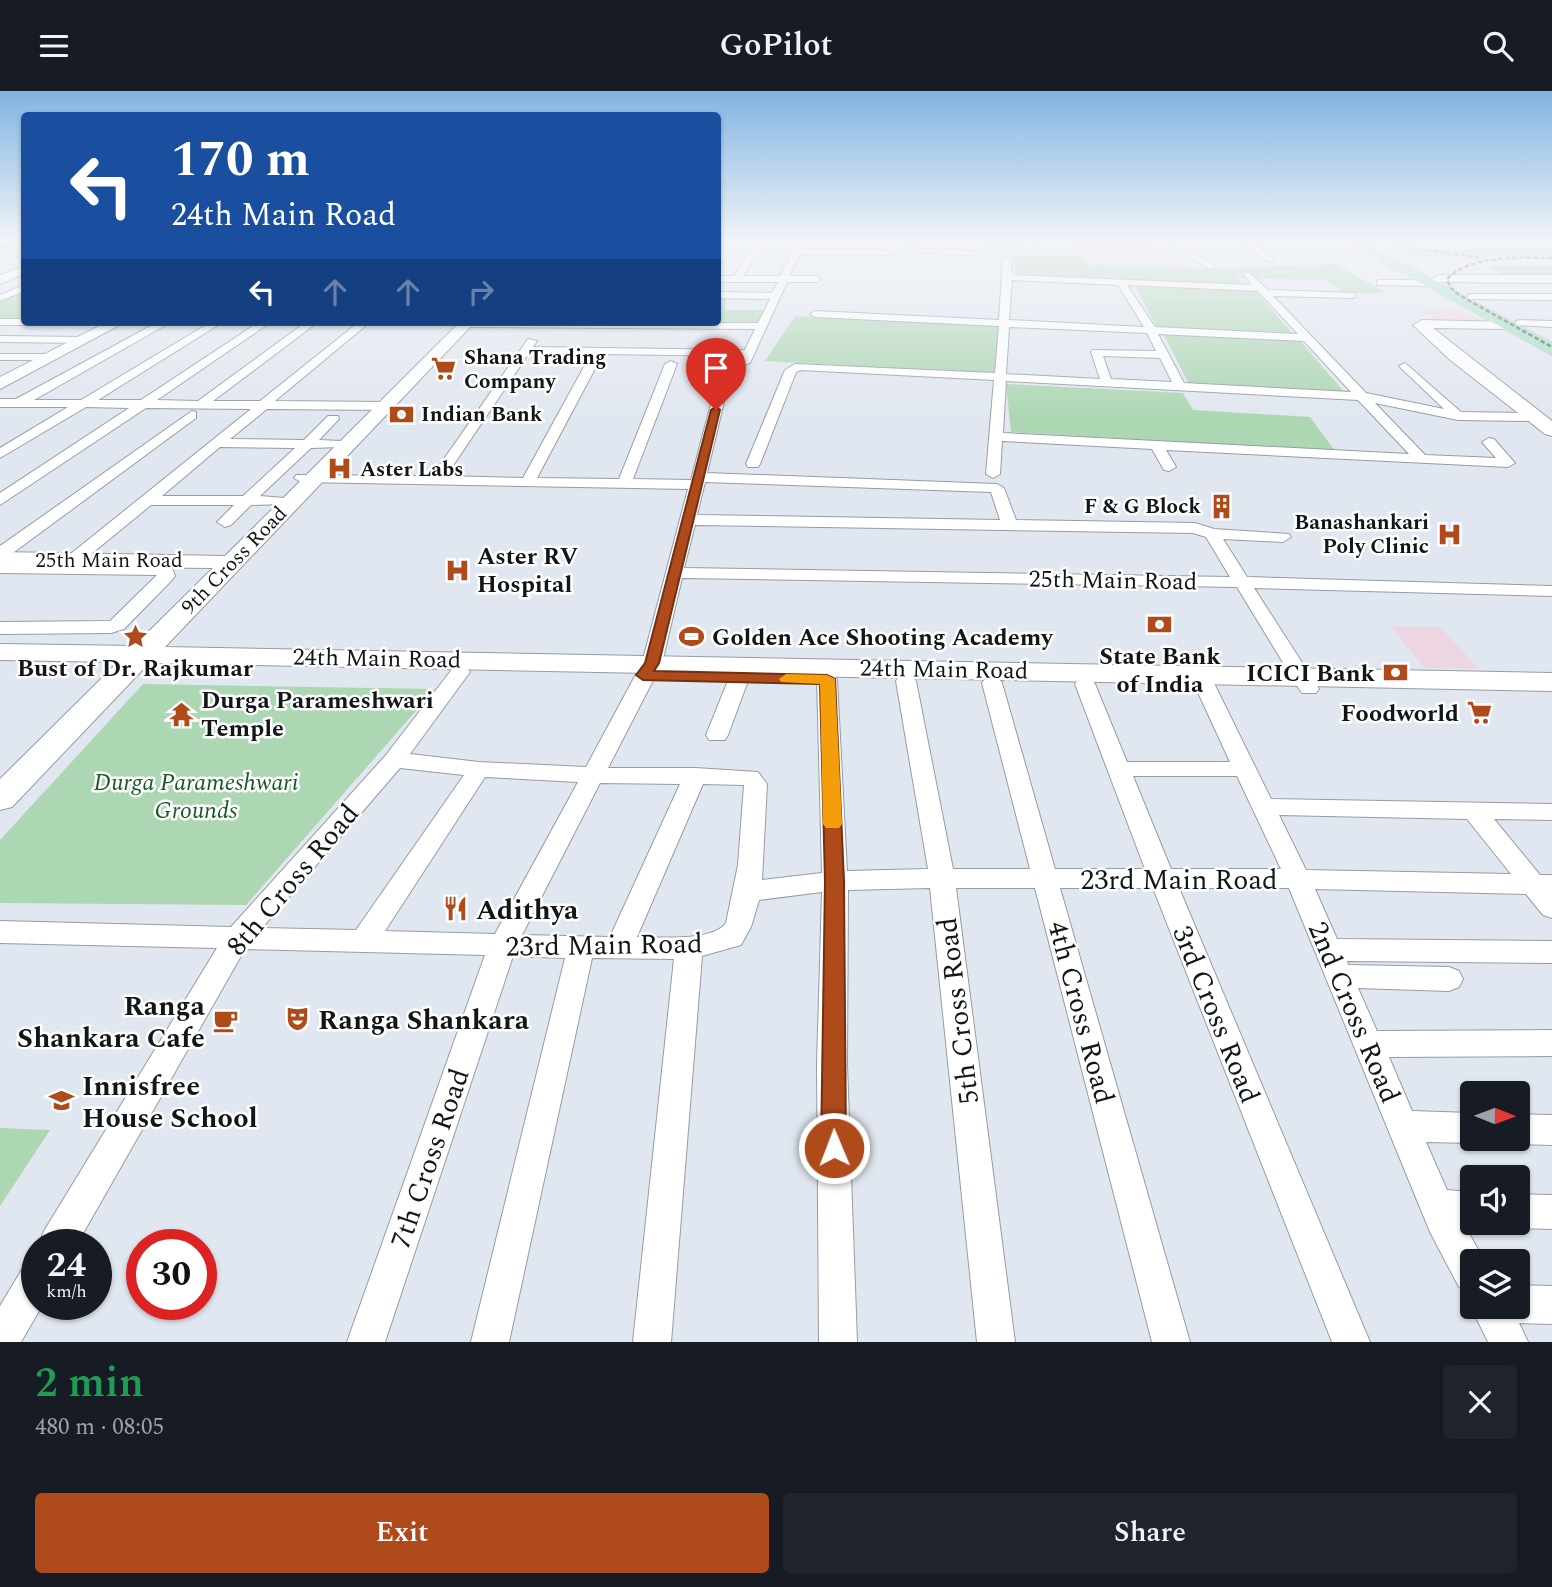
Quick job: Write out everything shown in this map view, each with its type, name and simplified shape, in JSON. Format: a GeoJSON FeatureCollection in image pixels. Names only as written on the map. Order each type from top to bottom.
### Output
{"type":"FeatureCollection","features":[{"type":"Feature","properties":{"kind":"main road"},"geometry":{"type":"LineString","coordinates":[[1469,300],[1552,341]]}},
{"type":"Feature","properties":{"kind":"main road"},"geometry":{"type":"LineString","coordinates":[[1476,300],[1552,350]]}},
{"type":"Feature","properties":{"kind":"main road"},"geometry":{"type":"LineString","coordinates":[[1513,324],[1422,324],[1455,356],[1547,426]]}},
{"type":"Feature","properties":{"kind":"main road"},"geometry":{"type":"LineString","coordinates":[[3,380],[110,326]]}},
{"type":"Feature","properties":{"kind":"main road","name":"9th Cross Road"},"geometry":{"type":"LineString","coordinates":[[0,776],[128,659],[461,326]]}},
{"type":"Feature","properties":{"kind":"main road","name":"9th Cross Road"},"geometry":{"type":"LineString","coordinates":[[0,799],[218,561],[278,501],[308,478],[336,444],[380,406]]}},
{"type":"Feature","properties":{"kind":"main road","name":"25th Main Road"},"geometry":{"type":"LineString","coordinates":[[0,559],[85,563],[218,561]]}},
{"type":"Feature","properties":{"kind":"main road","name":"24th Main Road"},"geometry":{"type":"LineString","coordinates":[[0,652],[460,672],[648,669],[739,678],[1085,684],[1205,681]]}},
{"type":"Feature","properties":{"kind":"main road","name":"24th Main Road"},"geometry":{"type":"LineString","coordinates":[[0,664],[128,659],[1305,683],[1552,682]]}},
{"type":"Feature","properties":{"kind":"main road","name":"24th Main Road"},"geometry":{"type":"LineString","coordinates":[[1305,683],[1552,694]]}},
{"type":"Feature","properties":{"kind":"street"},"geometry":{"type":"LineString","coordinates":[[521,356],[592,362],[727,365],[744,363],[774,300]]}},
{"type":"Feature","properties":{"kind":"street"},"geometry":{"type":"LineString","coordinates":[[1005,300],[995,481],[1010,527]]}},
{"type":"Feature","properties":{"kind":"street"},"geometry":{"type":"LineString","coordinates":[[1132,300],[1180,387]]}},
{"type":"Feature","properties":{"kind":"street"},"geometry":{"type":"LineString","coordinates":[[1271,300],[1422,460]]}},
{"type":"Feature","properties":{"kind":"street"},"geometry":{"type":"LineString","coordinates":[[815,314],[1307,338]]}},
{"type":"Feature","properties":{"kind":"street"},"geometry":{"type":"LineString","coordinates":[[0,322],[21,322]]}},
{"type":"Feature","properties":{"kind":"street"},"geometry":{"type":"LineString","coordinates":[[1513,324],[1552,324]]}},
{"type":"Feature","properties":{"kind":"street"},"geometry":{"type":"LineString","coordinates":[[721,325],[762,325]]}},
{"type":"Feature","properties":{"kind":"street"},"geometry":{"type":"LineString","coordinates":[[0,414],[159,326]]}},
{"type":"Feature","properties":{"kind":"street"},"geometry":{"type":"LineString","coordinates":[[0,454],[211,326]]}},
{"type":"Feature","properties":{"kind":"street"},"geometry":{"type":"LineString","coordinates":[[0,500],[260,326]]}},
{"type":"Feature","properties":{"kind":"street"},"geometry":{"type":"LineString","coordinates":[[0,554],[308,326]]}},
{"type":"Feature","properties":{"kind":"street"},"geometry":{"type":"LineString","coordinates":[[85,563],[147,500],[360,326]]}},
{"type":"Feature","properties":{"kind":"street"},"geometry":{"type":"LineString","coordinates":[[436,480],[542,326]]}},
{"type":"Feature","properties":{"kind":"street"},"geometry":{"type":"LineString","coordinates":[[0,339],[84,340]]}},
{"type":"Feature","properties":{"kind":"street"},"geometry":{"type":"LineString","coordinates":[[1107,383],[1096,352],[1164,355]]}},
{"type":"Feature","properties":{"kind":"street"},"geometry":{"type":"LineString","coordinates":[[521,356],[749,353]]}},
{"type":"Feature","properties":{"kind":"street"},"geometry":{"type":"LineString","coordinates":[[0,357],[51,357]]}},
{"type":"Feature","properties":{"kind":"street"},"geometry":{"type":"LineString","coordinates":[[528,482],[592,362]]}},
{"type":"Feature","properties":{"kind":"street"},"geometry":{"type":"LineString","coordinates":[[624,484],[671,364]]}},
{"type":"Feature","properties":{"kind":"street"},"geometry":{"type":"LineString","coordinates":[[648,669],[727,365]]}},
{"type":"Feature","properties":{"kind":"street"},"geometry":{"type":"LineString","coordinates":[[1405,366],[1458,416]]}},
{"type":"Feature","properties":{"kind":"street"},"geometry":{"type":"LineString","coordinates":[[753,464],[795,367],[1361,396],[1458,416],[1547,426]]}},
{"type":"Feature","properties":{"kind":"street"},"geometry":{"type":"LineString","coordinates":[[0,403],[143,404],[196,410],[263,405],[380,406]]}},
{"type":"Feature","properties":{"kind":"street"},"geometry":{"type":"LineString","coordinates":[[225,522],[333,419]]}},
{"type":"Feature","properties":{"kind":"street"},"geometry":{"type":"LineString","coordinates":[[996,437],[1508,463],[1489,442]]}},
{"type":"Feature","properties":{"kind":"street"},"geometry":{"type":"LineString","coordinates":[[217,443],[336,444]]}},
{"type":"Feature","properties":{"kind":"street"},"geometry":{"type":"LineString","coordinates":[[256,458],[272,444]]}},
{"type":"Feature","properties":{"kind":"street"},"geometry":{"type":"LineString","coordinates":[[1157,446],[1169,467]]}},
{"type":"Feature","properties":{"kind":"street"},"geometry":{"type":"LineString","coordinates":[[308,478],[624,484],[698,481],[995,481]]}},
{"type":"Feature","properties":{"kind":"street"},"geometry":{"type":"LineString","coordinates":[[206,501],[225,485]]}},
{"type":"Feature","properties":{"kind":"street"},"geometry":{"type":"LineString","coordinates":[[147,500],[278,501]]}},
{"type":"Feature","properties":{"kind":"street"},"geometry":{"type":"LineString","coordinates":[[688,520],[1195,528],[1212,534],[1283,537]]}},
{"type":"Feature","properties":{"kind":"street"},"geometry":{"type":"LineString","coordinates":[[1212,534],[1305,683]]}},
{"type":"Feature","properties":{"kind":"street"},"geometry":{"type":"LineString","coordinates":[[0,568],[85,563],[166,572],[166,576],[117,625],[0,628]]}},
{"type":"Feature","properties":{"kind":"street","name":"25th Main Road"},"geometry":{"type":"LineString","coordinates":[[674,573],[1243,582],[1552,591]]}},
{"type":"Feature","properties":{"kind":"street","name":"7th Cross Road"},"geometry":{"type":"LineString","coordinates":[[366,1342],[502,947],[648,669]]}},
{"type":"Feature","properties":{"kind":"street","name":"8th Cross Road"},"geometry":{"type":"LineString","coordinates":[[66,1229],[239,936],[394,760],[460,672]]}},
{"type":"Feature","properties":{"kind":"street"},"geometry":{"type":"LineString","coordinates":[[717,735],[739,678]]}},
{"type":"Feature","properties":{"kind":"street"},"geometry":{"type":"LineString","coordinates":[[827,679],[835,881],[832,1065],[838,1342]]}},
{"type":"Feature","properties":{"kind":"street","name":"5th Cross Road"},"geometry":{"type":"LineString","coordinates":[[906,681],[942,878],[996,1342]]}},
{"type":"Feature","properties":{"kind":"street","name":"2nd Cross Road"},"geometry":{"type":"LineString","coordinates":[[1205,681],[1298,879],[1437,1207],[1460,1251]]}},
{"type":"Feature","properties":{"kind":"street","name":"4th Cross Road"},"geometry":{"type":"LineString","coordinates":[[992,683],[1171,1342]]}},
{"type":"Feature","properties":{"kind":"street","name":"3rd Cross Road"},"geometry":{"type":"LineString","coordinates":[[1085,684],[1351,1342]]}},
{"type":"Feature","properties":{"kind":"street"},"geometry":{"type":"LineString","coordinates":[[394,760],[479,769],[594,775],[750,778],[756,784],[749,891]]}},
{"type":"Feature","properties":{"kind":"street"},"geometry":{"type":"LineString","coordinates":[[363,941],[479,769]]}},
{"type":"Feature","properties":{"kind":"street"},"geometry":{"type":"LineString","coordinates":[[1120,769],[1247,769]]}},
{"type":"Feature","properties":{"kind":"street"},"geometry":{"type":"LineString","coordinates":[[619,948],[695,775]]}},
{"type":"Feature","properties":{"kind":"street"},"geometry":{"type":"LineString","coordinates":[[1265,807],[1552,812]]}},
{"type":"Feature","properties":{"kind":"street"},"geometry":{"type":"LineString","coordinates":[[1474,811],[1542,885],[1552,908]]}},
{"type":"Feature","properties":{"kind":"street","name":"23rd Main Road"},"geometry":{"type":"LineString","coordinates":[[0,932],[239,936],[502,947],[689,947],[732,936],[749,891],[835,881],[942,878],[1298,879],[1542,885]]}},
{"type":"Feature","properties":{"kind":"street"},"geometry":{"type":"LineString","coordinates":[[490,1342],[581,946]]}},
{"type":"Feature","properties":{"kind":"street"},"geometry":{"type":"LineString","coordinates":[[652,1342],[689,947]]}},
{"type":"Feature","properties":{"kind":"street"},"geometry":{"type":"LineString","coordinates":[[1329,950],[1552,952]]}},
{"type":"Feature","properties":{"kind":"street"},"geometry":{"type":"LineString","coordinates":[[1340,976],[1449,979]]}},
{"type":"Feature","properties":{"kind":"street"},"geometry":{"type":"LineString","coordinates":[[1369,1045],[1552,1043]]}},
{"type":"Feature","properties":{"kind":"street"},"geometry":{"type":"LineString","coordinates":[[1403,1126],[1460,1128]]}},
{"type":"Feature","properties":{"kind":"street"},"geometry":{"type":"LineString","coordinates":[[1530,1129],[1552,1130]]}},
{"type":"Feature","properties":{"kind":"street"},"geometry":{"type":"LineString","coordinates":[[1437,1207],[1460,1208]]}},
{"type":"Feature","properties":{"kind":"street"},"geometry":{"type":"LineString","coordinates":[[1530,1211],[1552,1212]]}},
{"type":"Feature","properties":{"kind":"street"},"geometry":{"type":"LineString","coordinates":[[1530,1304],[1552,1305]]}},
{"type":"Feature","properties":{"kind":"street"},"geometry":{"type":"LineString","coordinates":[[0,1342],[21,1306]]}},
{"type":"Feature","properties":{"kind":"street"},"geometry":{"type":"LineString","coordinates":[[1497,1319],[1509,1342]]}},
{"type":"Feature","properties":{"kind":"shaded area"},"geometry":{"type":"Polygon","coordinates":[[[1418,309],[1462,310],[1486,323],[1440,323],[1418,309]]]}},
{"type":"Feature","properties":{"kind":"shaded area"},"geometry":{"type":"Polygon","coordinates":[[[1390,626],[1440,627],[1479,669],[1425,668],[1390,626]]]}},
{"type":"Feature","properties":{"kind":"green space"},"geometry":{"type":"Polygon","coordinates":[[[21,300],[21,319],[0,319],[0,301],[21,300]]]}},
{"type":"Feature","properties":{"kind":"green space"},"geometry":{"type":"Polygon","coordinates":[[[721,300],[726,300],[725,310],[764,310],[757,324],[721,324],[721,300]]]}},
{"type":"Feature","properties":{"kind":"green space"},"geometry":{"type":"Polygon","coordinates":[[[1143,300],[1264,300],[1294,335],[1158,329],[1143,300]]]}},
{"type":"Feature","properties":{"kind":"green space"},"geometry":{"type":"Polygon","coordinates":[[[795,316],[1001,325],[998,374],[765,361],[795,316]]]}},
{"type":"Feature","properties":{"kind":"green space"},"geometry":{"type":"Polygon","coordinates":[[[1163,333],[1299,339],[1344,392],[1189,384],[1163,333]]]}},
{"type":"Feature","properties":{"kind":"green space"},"geometry":{"type":"Polygon","coordinates":[[[1006,384],[1183,393],[1193,410],[1310,417],[1335,451],[1011,432],[1006,384]]]}},
{"type":"Feature","properties":{"kind":"green space","name":"Durga Parameshwari Grounds"},"geometry":{"type":"Polygon","coordinates":[[[143,684],[435,689],[246,905],[0,903],[0,840],[143,684]]]}},
{"type":"Feature","properties":{"kind":"green space"},"geometry":{"type":"Polygon","coordinates":[[[0,1128],[50,1130],[0,1206],[0,1128]]]}},
{"type":"Feature","properties":{"kind":"railway"},"geometry":{"type":"LineString","coordinates":[[1469,300],[1552,347]]}},
{"type":"Feature","properties":{"kind":"slow traffic"},"geometry":{"type":"LineString","coordinates":[[786,679],[827,679],[833,824]]}},
{"type":"Feature","properties":{"kind":"place","name":"Shana Trading Company"},"geometry":{"type":"Point","coordinates":[444,369]}},
{"type":"Feature","properties":{"kind":"place","name":"Indian Bank"},"geometry":{"type":"Point","coordinates":[401,414]}},
{"type":"Feature","properties":{"kind":"place","name":"Aster Labs"},"geometry":{"type":"Point","coordinates":[340,469]}},
{"type":"Feature","properties":{"kind":"place","name":"F & G Block"},"geometry":{"type":"Point","coordinates":[1221,506]}},
{"type":"Feature","properties":{"kind":"place","name":"Banashankari Poly Clinic"},"geometry":{"type":"Point","coordinates":[1449,534]}},
{"type":"Feature","properties":{"kind":"place","name":"Aster RV Hospital"},"geometry":{"type":"Point","coordinates":[457,570]}},
{"type":"Feature","properties":{"kind":"place","name":"State Bank of India"},"geometry":{"type":"Point","coordinates":[1160,625]}},
{"type":"Feature","properties":{"kind":"place","name":"Bust of Dr. Rajkumar"},"geometry":{"type":"Point","coordinates":[135,637]}},
{"type":"Feature","properties":{"kind":"place","name":"Golden Ace Shooting Academy"},"geometry":{"type":"Point","coordinates":[692,637]}},
{"type":"Feature","properties":{"kind":"place","name":"ICICI Bank"},"geometry":{"type":"Point","coordinates":[1395,673]}},
{"type":"Feature","properties":{"kind":"place","name":"Foodworld"},"geometry":{"type":"Point","coordinates":[1479,713]}},
{"type":"Feature","properties":{"kind":"place","name":"Durga Parameshwari Temple"},"geometry":{"type":"Point","coordinates":[181,714]}},
{"type":"Feature","properties":{"kind":"place","name":"Adithya"},"geometry":{"type":"Point","coordinates":[456,909]}},
{"type":"Feature","properties":{"kind":"place","name":"Ranga Shankara"},"geometry":{"type":"Point","coordinates":[298,1019]}},
{"type":"Feature","properties":{"kind":"place","name":"Ranga Shankara Cafe"},"geometry":{"type":"Point","coordinates":[225,1021]}},
{"type":"Feature","properties":{"kind":"place","name":"Innisfree House School"},"geometry":{"type":"Point","coordinates":[62,1101]}},
{"type":"Feature","properties":{"kind":"route"},"geometry":{"type":"LineString","coordinates":[[716,410],[652,663],[643,675],[827,679],[835,881],[832,1065],[834,1148]]}}]}
